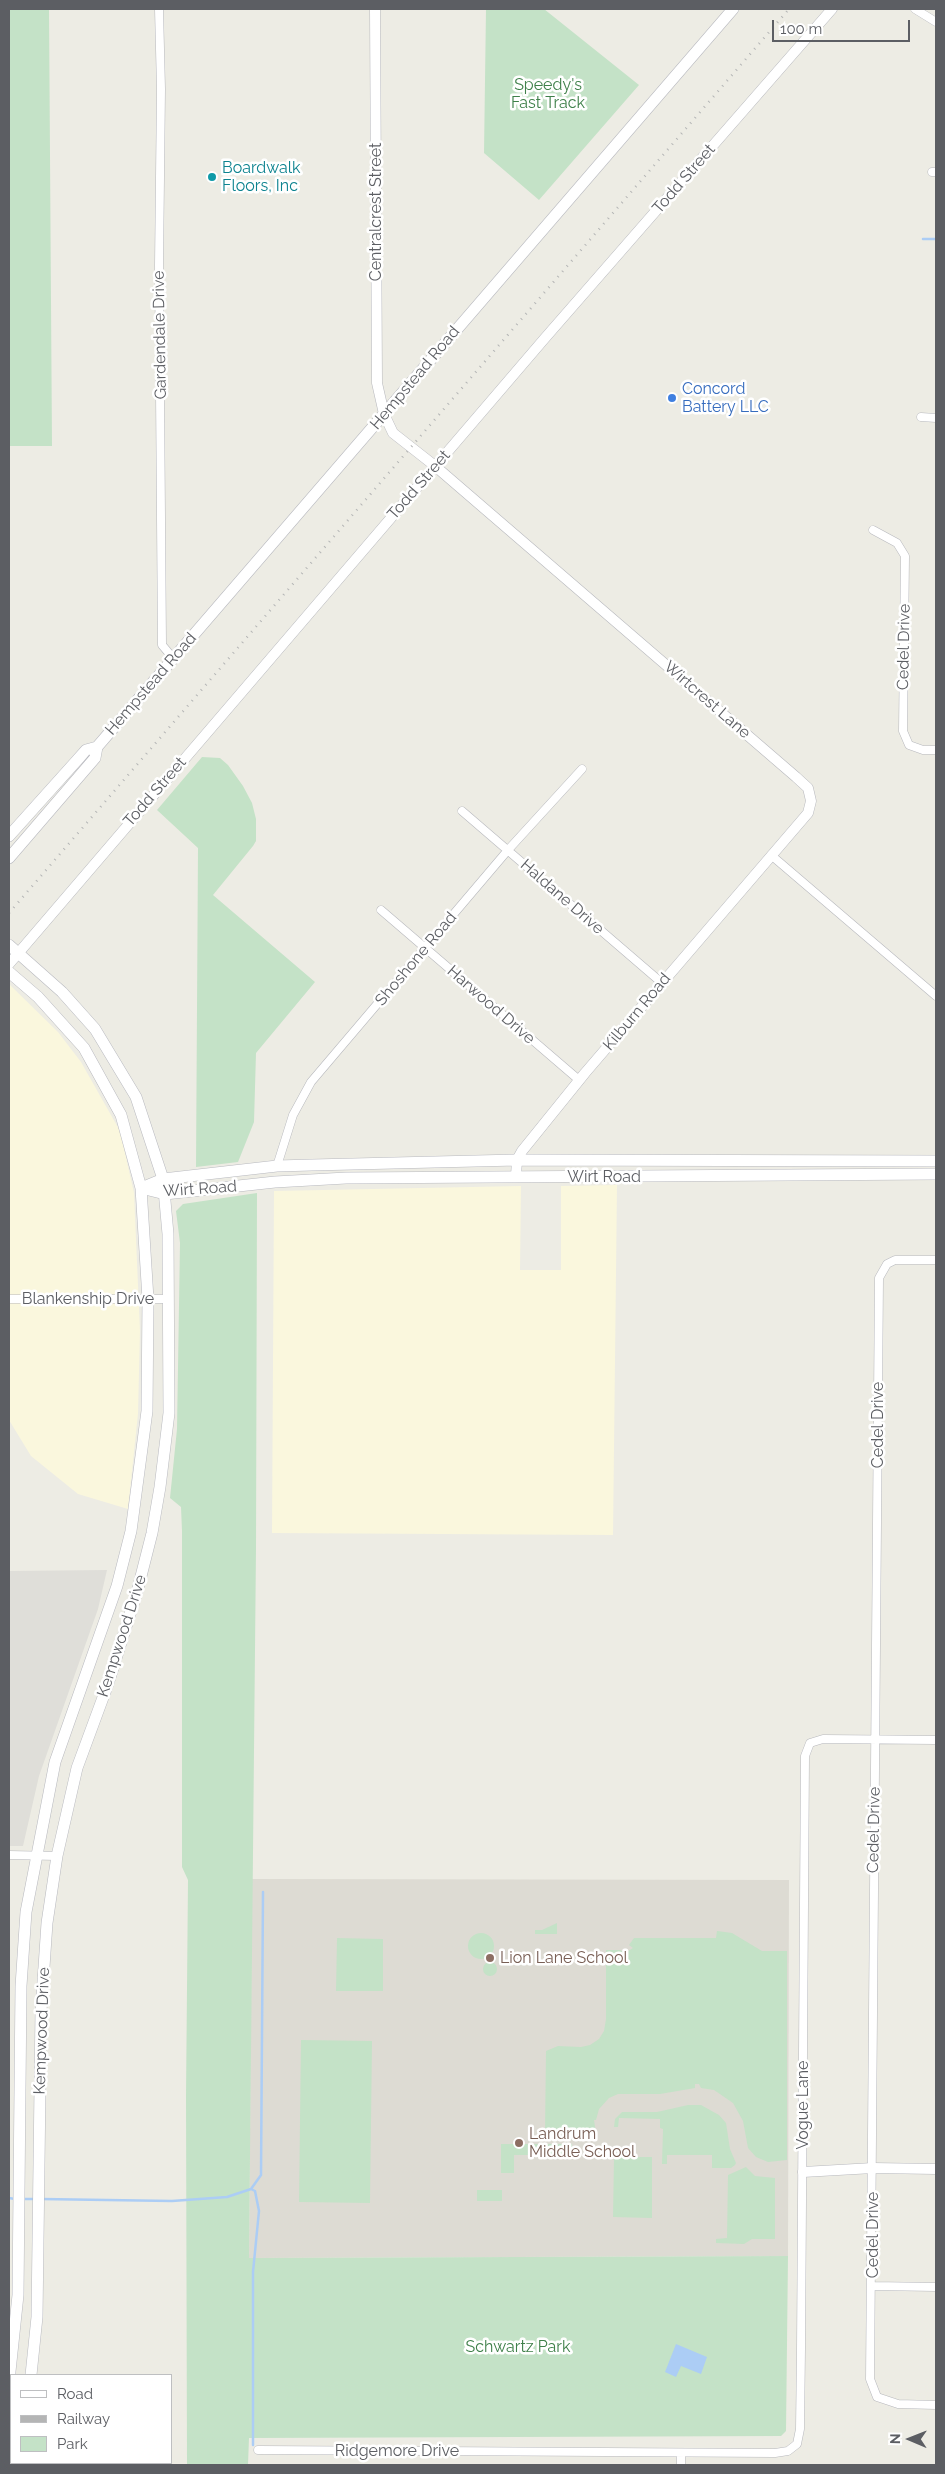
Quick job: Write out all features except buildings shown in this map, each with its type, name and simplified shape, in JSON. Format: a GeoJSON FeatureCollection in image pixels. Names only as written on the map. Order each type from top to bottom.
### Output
{"type":"FeatureCollection","features":[{"type":"Feature","properties":{"kind":"main road","name":"Hempstead Road"},"geometry":{"type":"LineString","coordinates":[[9,858],[95,758],[97,747],[730,11]]}},
{"type":"Feature","properties":{"kind":"main road","name":"Hempstead Road"},"geometry":{"type":"LineString","coordinates":[[9,836],[86,750],[97,747]]}},
{"type":"Feature","properties":{"kind":"main road","name":"Kempwood Drive"},"geometry":{"type":"LineString","coordinates":[[9,945],[62,992],[95,1029],[136,1097],[163,1179],[168,1234],[168,1414],[160,1487],[152,1533],[122,1640],[77,1768],[57,1856],[47,1923],[40,2042],[37,2317],[31,2374]]}},
{"type":"Feature","properties":{"kind":"main road","name":"Kempwood Drive"},"geometry":{"type":"LineString","coordinates":[[9,972],[38,997],[84,1048],[121,1115],[142,1188],[148,1299],[147,1412],[131,1531],[117,1586],[55,1762],[26,1912],[21,1986],[18,2295],[9,2381]]}},
{"type":"Feature","properties":{"kind":"main road"},"geometry":{"type":"LineString","coordinates":[[91,1061],[108,1049]]}},
{"type":"Feature","properties":{"kind":"main road","name":"Wirt Road"},"geometry":{"type":"LineString","coordinates":[[142,1188],[163,1179],[277,1166],[517,1160],[936,1161]]}},
{"type":"Feature","properties":{"kind":"main road","name":"Wirt Road"},"geometry":{"type":"LineString","coordinates":[[142,1188],[165,1194],[313,1179],[936,1174]]}},
{"type":"Feature","properties":{"kind":"main road"},"geometry":{"type":"LineString","coordinates":[[20,2042],[40,2042]]}},
{"type":"Feature","properties":{"kind":"main road"},"geometry":{"type":"LineString","coordinates":[[18,2243],[38,2243]]}},
{"type":"Feature","properties":{"kind":"street","name":"Gardendale Drive"},"geometry":{"type":"LineString","coordinates":[[159,9],[161,89],[159,265],[162,645],[173,658]]}},
{"type":"Feature","properties":{"kind":"street","name":"Centralcrest Street"},"geometry":{"type":"LineString","coordinates":[[375,9],[377,383],[384,414]]}},
{"type":"Feature","properties":{"kind":"street","name":"Todd Street"},"geometry":{"type":"LineString","coordinates":[[9,964],[436,466],[832,9]]}},
{"type":"Feature","properties":{"kind":"street"},"geometry":{"type":"LineString","coordinates":[[915,9],[936,22]]}},
{"type":"Feature","properties":{"kind":"street","name":"Wirtcrest Lane"},"geometry":{"type":"LineString","coordinates":[[384,414],[393,433],[436,466],[808,788],[811,801],[808,813],[771,855]]}},
{"type":"Feature","properties":{"kind":"street"},"geometry":{"type":"LineString","coordinates":[[920,417],[936,418]]}},
{"type":"Feature","properties":{"kind":"street","name":"Cedel Drive"},"geometry":{"type":"LineString","coordinates":[[873,530],[897,543],[902,548],[905,556],[903,731],[910,745],[923,750],[936,750]]}},
{"type":"Feature","properties":{"kind":"street","name":"Shoshone Road"},"geometry":{"type":"LineString","coordinates":[[277,1166],[293,1115],[311,1082],[508,850],[582,769]]}},
{"type":"Feature","properties":{"kind":"street","name":"Haldane Drive"},"geometry":{"type":"LineString","coordinates":[[462,811],[662,983]]}},
{"type":"Feature","properties":{"kind":"street"},"geometry":{"type":"LineString","coordinates":[[771,855],[936,996]]}},
{"type":"Feature","properties":{"kind":"street","name":"Kilburn Road"},"geometry":{"type":"LineString","coordinates":[[516,1176],[517,1160],[522,1150],[579,1080],[771,855]]}},
{"type":"Feature","properties":{"kind":"street","name":"Harwood Drive"},"geometry":{"type":"LineString","coordinates":[[381,910],[579,1080]]}},
{"type":"Feature","properties":{"kind":"street","name":"Cedel Drive"},"geometry":{"type":"LineString","coordinates":[[936,1260],[895,1260],[887,1264],[879,1278],[873,2286],[870,2379],[877,2397],[898,2404],[936,2405]]}},
{"type":"Feature","properties":{"kind":"street","name":"Blankenship Drive"},"geometry":{"type":"LineString","coordinates":[[9,1299],[167,1299]]}},
{"type":"Feature","properties":{"kind":"street","name":"Vogue Lane"},"geometry":{"type":"LineString","coordinates":[[775,2453],[788,2451],[797,2444],[800,2429],[805,1756],[810,1743],[823,1739],[875,1740]]}},
{"type":"Feature","properties":{"kind":"street"},"geometry":{"type":"LineString","coordinates":[[875,1740],[936,1740]]}},
{"type":"Feature","properties":{"kind":"street"},"geometry":{"type":"LineString","coordinates":[[9,1855],[57,1856]]}},
{"type":"Feature","properties":{"kind":"street"},"geometry":{"type":"LineString","coordinates":[[803,2172],[873,2168],[936,2169]]}},
{"type":"Feature","properties":{"kind":"street"},"geometry":{"type":"LineString","coordinates":[[873,2286],[936,2287]]}},
{"type":"Feature","properties":{"kind":"street","name":"Ridgemore Drive"},"geometry":{"type":"LineString","coordinates":[[258,2450],[775,2453]]}},
{"type":"Feature","properties":{"kind":"street"},"geometry":{"type":"LineString","coordinates":[[681,2453],[681,2465]]}},
{"type":"Feature","properties":{"kind":"shaded area"},"geometry":{"type":"Polygon","coordinates":[[[9,984],[58,1032],[81,1062],[120,1131],[134,1193],[140,1331],[138,1414],[128,1509],[78,1494],[31,1456],[9,1420],[9,984]]]}},
{"type":"Feature","properties":{"kind":"shaded area"},"geometry":{"type":"Polygon","coordinates":[[[617,1185],[613,1535],[272,1533],[274,1191],[521,1186],[520,1270],[561,1270],[561,1186],[617,1185]]]}},
{"type":"Feature","properties":{"kind":"shaded area"},"geometry":{"type":"Polygon","coordinates":[[[107,1570],[98,1609],[39,1776],[23,1846],[9,1846],[9,1571],[107,1570]]]}},
{"type":"Feature","properties":{"kind":"shaded area","name":"Landrum Middle School"},"geometry":{"type":"Polygon","coordinates":[[[252,1879],[789,1880],[788,2256],[249,2258],[252,1879]]]}},
{"type":"Feature","properties":{"kind":"green space"},"geometry":{"type":"Polygon","coordinates":[[[9,9],[49,9],[52,446],[9,446],[9,9]]]}},
{"type":"Feature","properties":{"kind":"green space","name":"Speedy's Fast Track"},"geometry":{"type":"Polygon","coordinates":[[[486,9],[544,9],[639,85],[539,200],[484,153],[486,9]]]}},
{"type":"Feature","properties":{"kind":"green space"},"geometry":{"type":"Polygon","coordinates":[[[202,757],[220,758],[228,765],[252,803],[256,819],[256,841],[213,895],[315,982],[256,1053],[254,1122],[238,1162],[196,1167],[198,848],[157,810],[202,757]]]}},
{"type":"Feature","properties":{"kind":"green space","name":"Schwartz Park"},"geometry":{"type":"Polygon","coordinates":[[[257,1193],[256,1548],[249,2258],[788,2256],[786,2431],[781,2436],[249,2438],[248,2465],[187,2465],[186,2096],[188,1880],[182,1867],[182,1531],[181,1507],[170,1498],[177,1429],[180,1243],[176,1211],[183,1204],[257,1193]]]}},
{"type":"Feature","properties":{"kind":"green space"},"geometry":{"type":"Polygon","coordinates":[[[557,1923],[557,1934],[535,1934],[535,1930],[542,1930],[557,1923]]]}},
{"type":"Feature","properties":{"kind":"green space"},"geometry":{"type":"Polygon","coordinates":[[[717,1931],[732,1933],[762,1951],[787,1951],[787,2160],[768,2162],[756,2157],[748,2148],[743,2121],[733,2103],[714,2090],[701,2088],[699,2084],[695,2084],[695,2088],[660,2094],[618,2094],[609,2098],[599,2109],[596,2120],[594,2120],[596,2133],[545,2132],[546,2051],[558,2046],[581,2047],[590,2045],[599,2039],[604,2031],[606,2019],[606,1950],[620,1950],[625,1953],[633,1948],[629,1945],[634,1938],[716,1938],[717,1931]]]}},
{"type":"Feature","properties":{"kind":"green space"},"geometry":{"type":"Polygon","coordinates":[[[481,1933],[490,1937],[494,1946],[490,1955],[481,1959],[472,1955],[468,1946],[472,1937],[481,1933]]]}},
{"type":"Feature","properties":{"kind":"green space"},"geometry":{"type":"Polygon","coordinates":[[[337,1938],[383,1939],[383,1991],[336,1991],[337,1938]]]}},
{"type":"Feature","properties":{"kind":"green space"},"geometry":{"type":"Polygon","coordinates":[[[487,1962],[493,1962],[497,1969],[493,1976],[487,1976],[483,1972],[483,1966],[487,1962]]]}},
{"type":"Feature","properties":{"kind":"green space"},"geometry":{"type":"Polygon","coordinates":[[[301,2040],[372,2041],[370,2203],[299,2202],[301,2040]]]}},
{"type":"Feature","properties":{"kind":"green space"},"geometry":{"type":"Polygon","coordinates":[[[688,2105],[701,2105],[719,2115],[726,2123],[730,2149],[736,2163],[731,2168],[712,2168],[712,2155],[667,2155],[667,2164],[662,2164],[663,2129],[660,2128],[660,2119],[619,2118],[618,2127],[614,2127],[615,2119],[622,2112],[657,2112],[688,2105]]]}},
{"type":"Feature","properties":{"kind":"green space"},"geometry":{"type":"Polygon","coordinates":[[[501,2144],[572,2144],[572,2155],[514,2155],[514,2173],[501,2173],[501,2144]]]}},
{"type":"Feature","properties":{"kind":"green space"},"geometry":{"type":"Polygon","coordinates":[[[614,2157],[652,2157],[652,2218],[613,2217],[614,2157]]]}},
{"type":"Feature","properties":{"kind":"green space"},"geometry":{"type":"Polygon","coordinates":[[[746,2167],[755,2176],[775,2178],[775,2239],[752,2239],[744,2244],[716,2243],[716,2239],[727,2238],[728,2175],[746,2167]]]}},
{"type":"Feature","properties":{"kind":"green space"},"geometry":{"type":"Polygon","coordinates":[[[477,2190],[502,2190],[502,2201],[477,2201],[477,2190]]]}},
{"type":"Feature","properties":{"kind":"water"},"geometry":{"type":"Polygon","coordinates":[[[676,2344],[707,2357],[701,2374],[681,2366],[676,2377],[665,2372],[676,2344]]]}},
{"type":"Feature","properties":{"kind":"waterway"},"geometry":{"type":"LineString","coordinates":[[923,239],[936,239]]}},
{"type":"Feature","properties":{"kind":"waterway"},"geometry":{"type":"LineString","coordinates":[[41,2199],[172,2201],[227,2197],[251,2189],[261,2175],[263,1892]]}},
{"type":"Feature","properties":{"kind":"waterway"},"geometry":{"type":"LineString","coordinates":[[251,2189],[255,2191],[259,2211],[253,2272],[253,2445]]}},
{"type":"Feature","properties":{"kind":"waterway"},"geometry":{"type":"LineString","coordinates":[[9,2198],[15,2199]]}},
{"type":"Feature","properties":{"kind":"waterway"},"geometry":{"type":"LineString","coordinates":[[23,2199],[35,2199]]}},
{"type":"Feature","properties":{"kind":"railway"},"geometry":{"type":"LineString","coordinates":[[9,913],[789,9]]}},
{"type":"Feature","properties":{"kind":"place","name":"Boardwalk Floors, Inc"},"geometry":{"type":"Point","coordinates":[212,177]}},
{"type":"Feature","properties":{"kind":"place","name":"Concord Battery LLC"},"geometry":{"type":"Point","coordinates":[672,398]}},
{"type":"Feature","properties":{"kind":"place","name":"Lion Lane School"},"geometry":{"type":"Point","coordinates":[490,1958]}},
{"type":"Feature","properties":{"kind":"place","name":"Landrum Middle School"},"geometry":{"type":"Point","coordinates":[519,2143]}}]}
